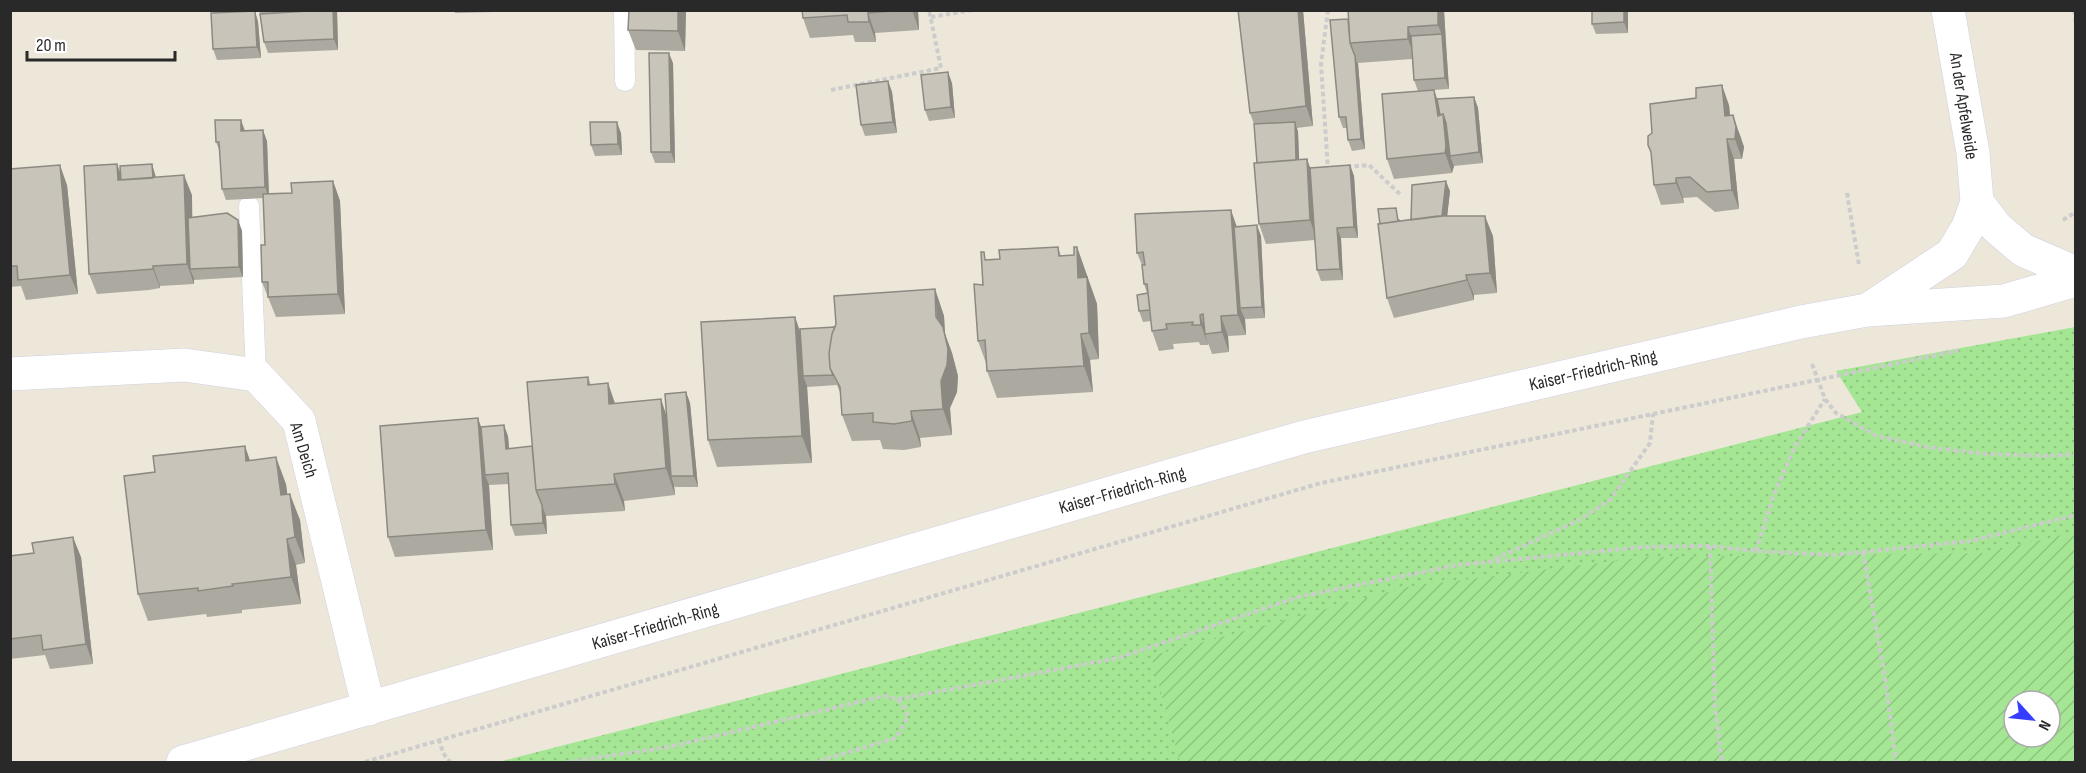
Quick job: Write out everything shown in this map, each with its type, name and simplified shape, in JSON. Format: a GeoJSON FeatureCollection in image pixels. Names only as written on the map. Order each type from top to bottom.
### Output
{"type":"FeatureCollection","features":[{"type":"Feature","properties":{"kind":"street","name":"An der Apfelweide"},"geometry":{"type":"LineString","coordinates":[[1868,310],[1952,254],[1968,227],[1977,202],[1973,153],[1948,10]]}},
{"type":"Feature","properties":{"kind":"street"},"geometry":{"type":"LineString","coordinates":[[1977,202],[1996,227],[2023,250],[2076,273]]}},
{"type":"Feature","properties":{"kind":"street","name":"Kaiser-Friedrich-Ring"},"geometry":{"type":"LineString","coordinates":[[183,762],[1304,437],[1801,322],[1868,310],[2004,301],[2076,280]]}},
{"type":"Feature","properties":{"kind":"street"},"geometry":{"type":"LineString","coordinates":[[10,374],[184,365],[256,375]]}},
{"type":"Feature","properties":{"kind":"street","name":"Am Deich"},"geometry":{"type":"LineString","coordinates":[[256,375],[299,421],[369,709]]}},
{"type":"Feature","properties":{"kind":"lane"},"geometry":{"type":"LineString","coordinates":[[624,10],[625,81]]}},
{"type":"Feature","properties":{"kind":"lane"},"geometry":{"type":"LineString","coordinates":[[249,206],[256,375]]}},
{"type":"Feature","properties":{"kind":"path"},"geometry":{"type":"LineString","coordinates":[[831,90],[941,68],[929,10]]}},
{"type":"Feature","properties":{"kind":"path"},"geometry":{"type":"LineString","coordinates":[[931,17],[972,10]]}},
{"type":"Feature","properties":{"kind":"path"},"geometry":{"type":"LineString","coordinates":[[1328,10],[1321,64],[1327,170],[1369,165],[1402,196]]}},
{"type":"Feature","properties":{"kind":"path"},"geometry":{"type":"LineString","coordinates":[[2074,10],[2076,25]]}},
{"type":"Feature","properties":{"kind":"path"},"geometry":{"type":"LineString","coordinates":[[1847,193],[1858,256]]}},
{"type":"Feature","properties":{"kind":"path"},"geometry":{"type":"LineString","coordinates":[[365,762],[1321,483],[1966,349]]}},
{"type":"Feature","properties":{"kind":"path"},"geometry":{"type":"LineString","coordinates":[[1816,380],[1825,399],[1836,413],[1877,436],[1917,445],[1986,454],[2048,456],[2076,454]]}},
{"type":"Feature","properties":{"kind":"path"},"geometry":{"type":"LineString","coordinates":[[1756,551],[1773,497],[1794,448],[1825,399]]}},
{"type":"Feature","properties":{"kind":"path"},"geometry":{"type":"LineString","coordinates":[[1491,560],[1579,520],[1610,500],[1650,443],[1653,414]]}},
{"type":"Feature","properties":{"kind":"path"},"geometry":{"type":"LineString","coordinates":[[568,762],[669,747],[884,696],[898,699],[1118,657],[1298,597],[1458,565],[1643,547],[1710,546],[1833,555],[1970,541],[2076,515]]}},
{"type":"Feature","properties":{"kind":"path"},"geometry":{"type":"LineString","coordinates":[[1710,546],[1715,707],[1722,762]]}},
{"type":"Feature","properties":{"kind":"path"},"geometry":{"type":"LineString","coordinates":[[1863,552],[1886,684],[1896,762]]}},
{"type":"Feature","properties":{"kind":"path"},"geometry":{"type":"LineString","coordinates":[[815,762],[896,738],[908,717],[898,699]]}},
{"type":"Feature","properties":{"kind":"green space"},"geometry":{"type":"Polygon","coordinates":[[[2075,327],[2075,762],[498,762],[1862,412],[1836,371],[2075,327]]]}},
{"type":"Feature","properties":{"kind":"green space"},"geometry":{"type":"Polygon","coordinates":[[[2075,532],[2075,762],[1180,762],[1151,656],[1407,587],[1645,557],[1984,553],[2075,532]]]}},
{"type":"Feature","properties":{"kind":"building"},"geometry":{"type":"Polygon","coordinates":[[[333,10],[334,39],[264,42],[260,14],[333,10]]]}},
{"type":"Feature","properties":{"kind":"building"},"geometry":{"type":"Polygon","coordinates":[[[629,10],[678,10],[678,31],[628,30],[629,10]]]}},
{"type":"Feature","properties":{"kind":"building"},"geometry":{"type":"Polygon","coordinates":[[[802,10],[905,10],[868,13],[869,22],[848,22],[847,15],[803,18],[802,10]]]}},
{"type":"Feature","properties":{"kind":"building"},"geometry":{"type":"Polygon","coordinates":[[[1238,10],[1298,10],[1306,106],[1250,113],[1238,10]]]}},
{"type":"Feature","properties":{"kind":"building"},"geometry":{"type":"Polygon","coordinates":[[[1348,10],[1438,10],[1438,25],[1408,27],[1408,39],[1350,43],[1348,10]]]}},
{"type":"Feature","properties":{"kind":"building"},"geometry":{"type":"Polygon","coordinates":[[[1592,10],[1624,10],[1624,22],[1592,24],[1592,10]]]}},
{"type":"Feature","properties":{"kind":"building"},"geometry":{"type":"Polygon","coordinates":[[[255,11],[257,47],[213,49],[211,13],[255,11]]]}},
{"type":"Feature","properties":{"kind":"building"},"geometry":{"type":"Polygon","coordinates":[[[1348,19],[1350,43],[1355,56],[1361,139],[1348,140],[1346,117],[1339,117],[1330,20],[1348,19]]]}},
{"type":"Feature","properties":{"kind":"building"},"geometry":{"type":"Polygon","coordinates":[[[1442,34],[1445,78],[1414,80],[1411,36],[1442,34]]]}},
{"type":"Feature","properties":{"kind":"building"},"geometry":{"type":"Polygon","coordinates":[[[649,53],[669,53],[671,152],[651,152],[649,53]]]}},
{"type":"Feature","properties":{"kind":"building"},"geometry":{"type":"Polygon","coordinates":[[[948,72],[951,107],[925,110],[921,75],[948,72]]]}},
{"type":"Feature","properties":{"kind":"building"},"geometry":{"type":"Polygon","coordinates":[[[888,81],[893,122],[861,125],[856,85],[888,81]]]}},
{"type":"Feature","properties":{"kind":"building"},"geometry":{"type":"Polygon","coordinates":[[[1722,85],[1725,116],[1733,115],[1736,127],[1735,139],[1727,139],[1732,190],[1707,192],[1690,177],[1676,178],[1676,183],[1654,185],[1651,152],[1648,145],[1648,136],[1652,133],[1650,104],[1696,98],[1696,88],[1722,85]]]}},
{"type":"Feature","properties":{"kind":"building"},"geometry":{"type":"Polygon","coordinates":[[[1434,90],[1438,116],[1443,114],[1445,153],[1387,159],[1382,94],[1434,90]]]}},
{"type":"Feature","properties":{"kind":"building"},"geometry":{"type":"Polygon","coordinates":[[[1474,97],[1479,152],[1450,156],[1446,123],[1443,114],[1440,115],[1437,99],[1474,97]]]}},
{"type":"Feature","properties":{"kind":"building"},"geometry":{"type":"Polygon","coordinates":[[[215,120],[241,120],[241,131],[263,130],[265,187],[222,189],[215,120]]]}},
{"type":"Feature","properties":{"kind":"building"},"geometry":{"type":"Polygon","coordinates":[[[590,122],[617,122],[618,144],[591,145],[590,122]]]}},
{"type":"Feature","properties":{"kind":"building"},"geometry":{"type":"Polygon","coordinates":[[[1295,122],[1296,160],[1257,163],[1254,124],[1295,122]]]}},
{"type":"Feature","properties":{"kind":"building"},"geometry":{"type":"Polygon","coordinates":[[[1307,159],[1310,220],[1259,224],[1254,163],[1307,159]]]}},
{"type":"Feature","properties":{"kind":"building"},"geometry":{"type":"Polygon","coordinates":[[[117,164],[118,180],[184,175],[187,264],[89,274],[84,166],[117,164]]]}},
{"type":"Feature","properties":{"kind":"building"},"geometry":{"type":"Polygon","coordinates":[[[152,164],[153,178],[121,180],[120,166],[152,164]]]}},
{"type":"Feature","properties":{"kind":"building"},"geometry":{"type":"Polygon","coordinates":[[[60,165],[70,275],[18,280],[17,266],[10,266],[10,169],[60,165]]]}},
{"type":"Feature","properties":{"kind":"building"},"geometry":{"type":"Polygon","coordinates":[[[1350,165],[1354,227],[1337,228],[1340,269],[1317,270],[1310,168],[1350,165]]]}},
{"type":"Feature","properties":{"kind":"building"},"geometry":{"type":"Polygon","coordinates":[[[333,181],[338,294],[268,297],[268,282],[262,282],[261,245],[265,245],[263,194],[292,193],[291,183],[333,181]]]}},
{"type":"Feature","properties":{"kind":"building"},"geometry":{"type":"Polygon","coordinates":[[[1446,181],[1442,216],[1411,220],[1412,185],[1446,181]]]}},
{"type":"Feature","properties":{"kind":"building"},"geometry":{"type":"Polygon","coordinates":[[[1396,208],[1398,221],[1380,224],[1378,209],[1396,208]]]}},
{"type":"Feature","properties":{"kind":"building"},"geometry":{"type":"Polygon","coordinates":[[[1231,210],[1238,315],[1221,316],[1222,332],[1205,334],[1203,314],[1200,315],[1201,325],[1192,325],[1193,322],[1166,324],[1167,329],[1152,331],[1147,284],[1144,284],[1143,252],[1137,253],[1135,214],[1231,210]]]}},
{"type":"Feature","properties":{"kind":"building"},"geometry":{"type":"Polygon","coordinates":[[[227,213],[238,220],[239,267],[190,269],[188,218],[227,213]]]}},
{"type":"Feature","properties":{"kind":"building"},"geometry":{"type":"Polygon","coordinates":[[[1438,216],[1485,216],[1490,273],[1466,275],[1467,280],[1387,298],[1378,224],[1438,216]]]}},
{"type":"Feature","properties":{"kind":"building"},"geometry":{"type":"Polygon","coordinates":[[[1257,225],[1262,307],[1240,308],[1234,227],[1257,225]]]}},
{"type":"Feature","properties":{"kind":"building"},"geometry":{"type":"Polygon","coordinates":[[[1058,247],[1059,256],[1074,255],[1074,247],[1077,247],[1078,278],[1087,277],[1089,333],[1081,334],[1084,366],[987,371],[985,340],[978,341],[974,284],[983,285],[981,252],[984,252],[985,260],[1000,259],[999,250],[1058,247]]]}},
{"type":"Feature","properties":{"kind":"building"},"geometry":{"type":"Polygon","coordinates":[[[935,289],[936,317],[943,327],[948,349],[947,365],[941,381],[943,409],[911,411],[912,421],[894,424],[873,422],[873,413],[842,415],[840,387],[830,368],[829,353],[836,324],[834,296],[935,289]]]}},
{"type":"Feature","properties":{"kind":"building"},"geometry":{"type":"Polygon","coordinates":[[[1148,293],[1150,310],[1139,311],[1137,295],[1148,293]]]}},
{"type":"Feature","properties":{"kind":"building"},"geometry":{"type":"Polygon","coordinates":[[[795,317],[802,436],[708,440],[701,322],[795,317]]]}},
{"type":"Feature","properties":{"kind":"building"},"geometry":{"type":"Polygon","coordinates":[[[835,327],[829,353],[833,375],[803,376],[800,329],[835,327]]]}},
{"type":"Feature","properties":{"kind":"building"},"geometry":{"type":"Polygon","coordinates":[[[588,377],[588,385],[608,383],[609,404],[661,399],[666,468],[614,474],[615,484],[536,490],[527,382],[588,377]]]}},
{"type":"Feature","properties":{"kind":"building"},"geometry":{"type":"Polygon","coordinates":[[[686,392],[694,476],[671,476],[665,394],[686,392]]]}},
{"type":"Feature","properties":{"kind":"building"},"geometry":{"type":"Polygon","coordinates":[[[478,418],[486,530],[388,537],[380,426],[478,418]]]}},
{"type":"Feature","properties":{"kind":"building"},"geometry":{"type":"Polygon","coordinates":[[[504,425],[506,449],[532,446],[536,490],[542,505],[543,523],[511,525],[508,473],[485,475],[481,427],[504,425]]]}},
{"type":"Feature","properties":{"kind":"building"},"geometry":{"type":"Polygon","coordinates":[[[245,446],[246,461],[276,457],[281,495],[290,494],[295,537],[287,539],[291,577],[232,584],[233,586],[198,591],[198,588],[138,594],[124,476],[155,472],[153,456],[245,446]]]}},
{"type":"Feature","properties":{"kind":"building"},"geometry":{"type":"Polygon","coordinates":[[[73,537],[86,644],[43,650],[41,635],[10,639],[10,556],[34,553],[32,543],[73,537]]]}}]}
